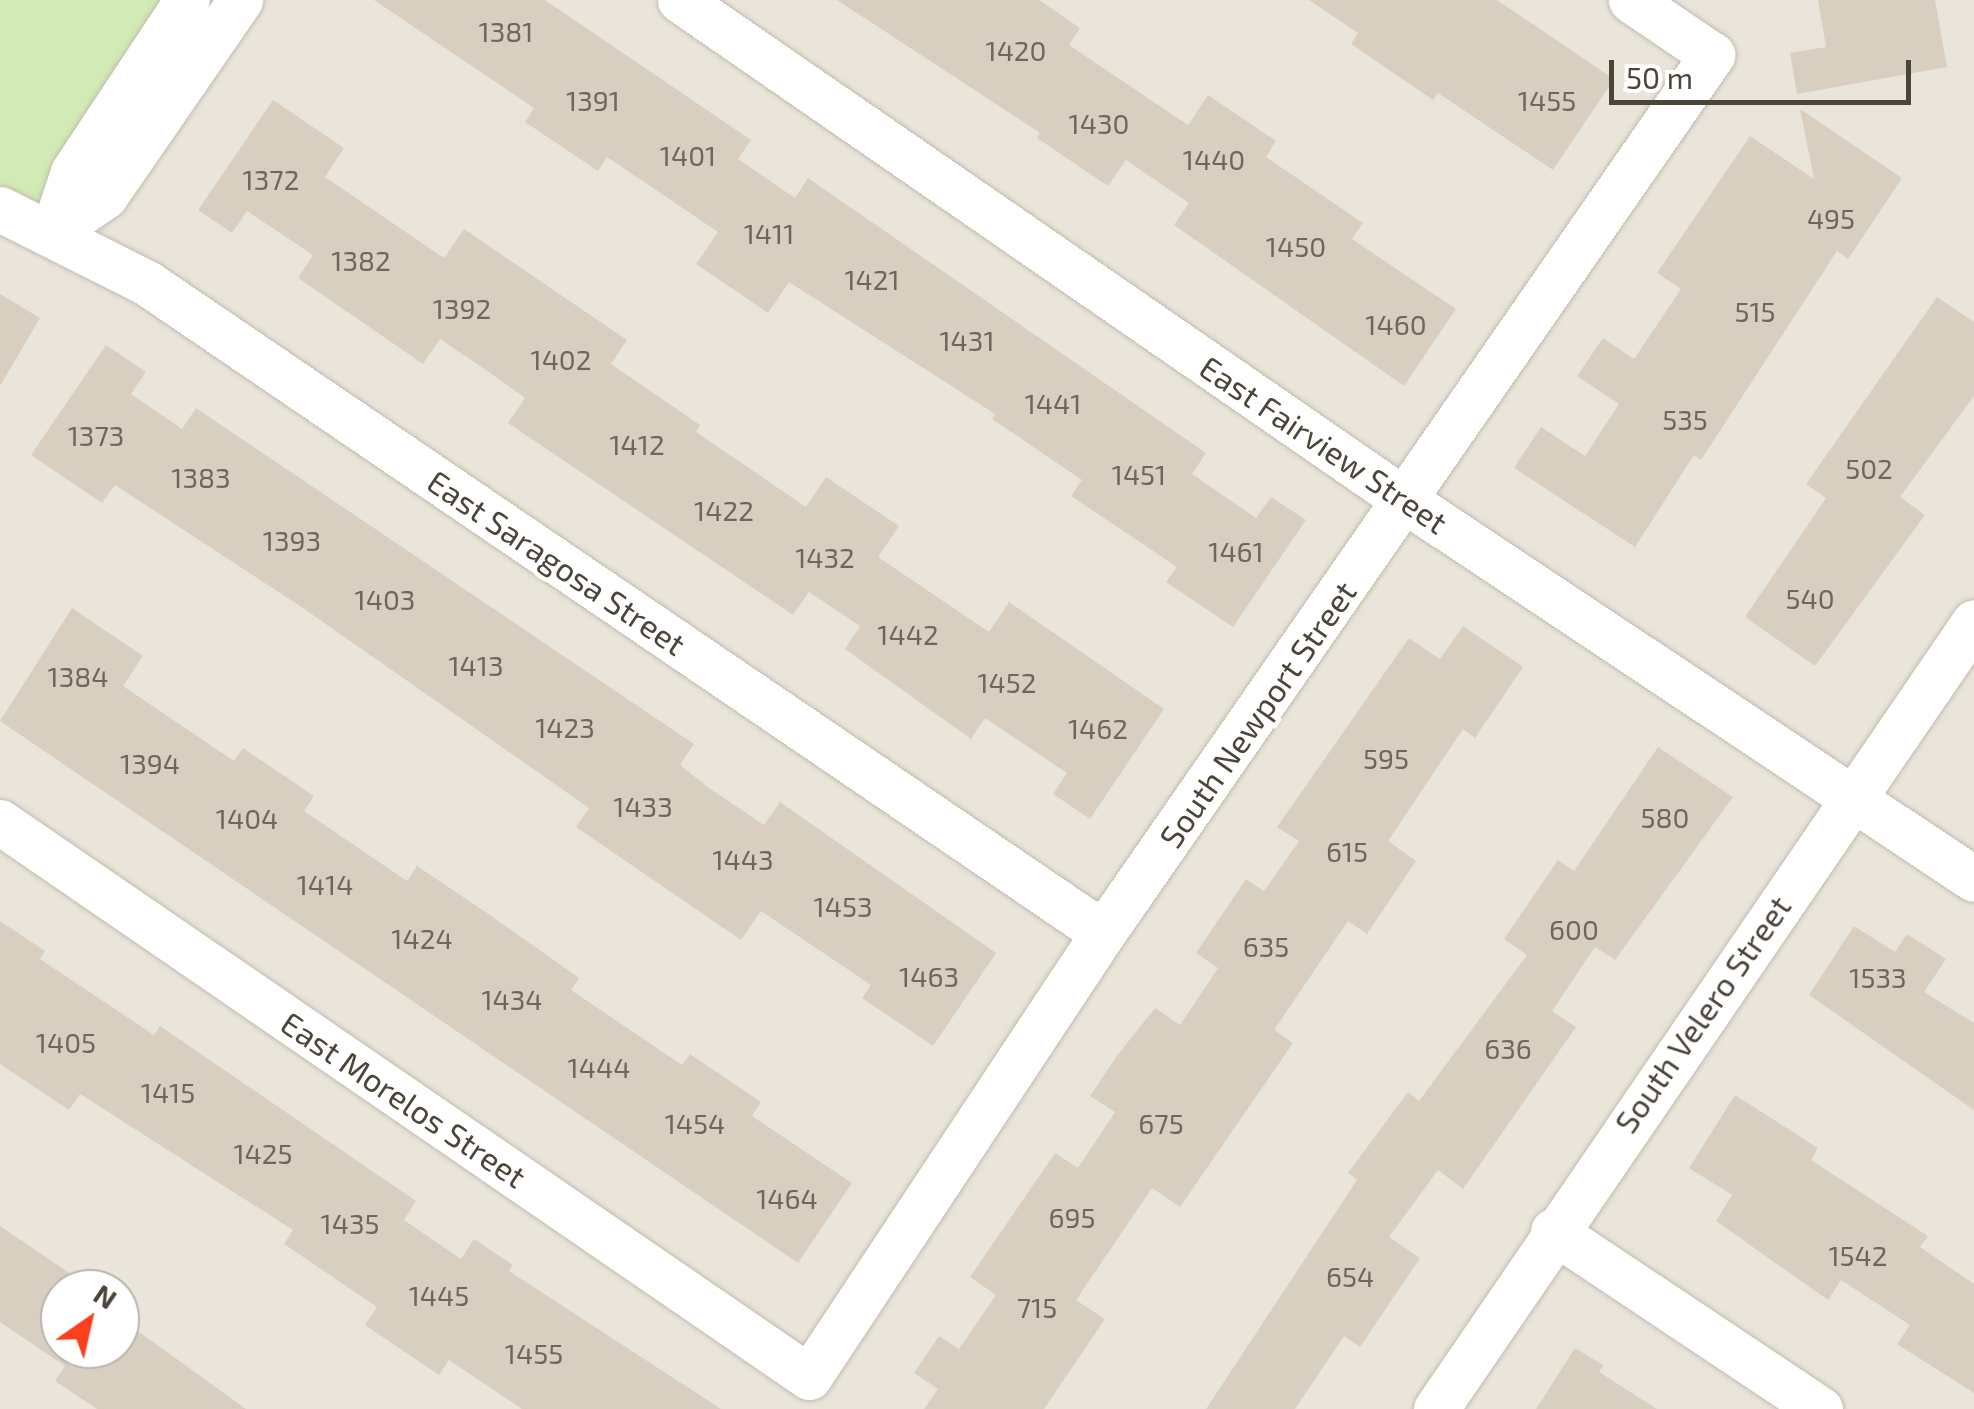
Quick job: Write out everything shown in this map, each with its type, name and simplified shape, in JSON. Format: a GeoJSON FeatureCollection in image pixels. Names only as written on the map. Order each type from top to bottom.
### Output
{"type":"FeatureCollection","features":[{"type":"Feature","properties":{"kind":"street"},"geometry":{"type":"LineString","coordinates":[[53,232],[73,172],[188,0]]}},
{"type":"Feature","properties":{"kind":"street"},"geometry":{"type":"LineString","coordinates":[[53,232],[105,196],[240,0]]}},
{"type":"Feature","properties":{"kind":"street","name":"East Fairview Street"},"geometry":{"type":"LineString","coordinates":[[680,0],[1406,501],[1974,879]]}},
{"type":"Feature","properties":{"kind":"street","name":"South Newport Street"},"geometry":{"type":"LineString","coordinates":[[809,1377],[1103,933],[1712,55],[1631,0]]}},
{"type":"Feature","properties":{"kind":"street","name":"East Saragosa Street"},"geometry":{"type":"LineString","coordinates":[[0,209],[53,232],[147,283],[1103,933]]}},
{"type":"Feature","properties":{"kind":"street","name":"South Velero Street"},"geometry":{"type":"LineString","coordinates":[[1436,1409],[1552,1231],[1974,622]]}},
{"type":"Feature","properties":{"kind":"street","name":"East Morelos Street"},"geometry":{"type":"LineString","coordinates":[[0,822],[809,1377]]}},
{"type":"Feature","properties":{"kind":"street"},"geometry":{"type":"LineString","coordinates":[[1552,1231],[1820,1409]]}},
{"type":"Feature","properties":{"kind":"shaded area"},"geometry":{"type":"Polygon","coordinates":[[[0,0],[1974,0],[1974,1409],[0,1409],[0,0]]]}},
{"type":"Feature","properties":{"kind":"green space"},"geometry":{"type":"Polygon","coordinates":[[[0,0],[214,0],[53,232],[0,209],[0,0]]]}},
{"type":"Feature","properties":{"kind":"building"},"geometry":{"type":"Polygon","coordinates":[[[374,0],[545,0],[751,140],[738,159],[795,198],[808,178],[1206,453],[1192,474],[1256,518],[1271,497],[1306,520],[1233,627],[1166,582],[1177,567],[1071,496],[1082,480],[992,419],[995,414],[789,282],[768,313],[696,264],[718,232],[607,157],[598,171],[525,122],[534,108],[374,0]]]}},
{"type":"Feature","properties":{"kind":"building"},"geometry":{"type":"Polygon","coordinates":[[[837,0],[1039,0],[1080,28],[1069,45],[1188,125],[1208,95],[1276,141],[1266,157],[1363,223],[1352,239],[1456,309],[1404,386],[1174,225],[1189,203],[1126,160],[1108,186],[1037,138],[1040,133],[837,0]]]}},
{"type":"Feature","properties":{"kind":"building"},"geometry":{"type":"Polygon","coordinates":[[[1309,0],[1497,0],[1614,79],[1553,170],[1438,93],[1433,100],[1351,44],[1358,33],[1309,0]]]}},
{"type":"Feature","properties":{"kind":"building"},"geometry":{"type":"Polygon","coordinates":[[[1818,0],[1935,0],[1947,67],[1797,94],[1790,53],[1826,47],[1818,0]]]}},
{"type":"Feature","properties":{"kind":"building"},"geometry":{"type":"Polygon","coordinates":[[[273,100],[344,148],[325,177],[444,258],[464,229],[627,340],[611,364],[700,425],[696,432],[806,507],[826,477],[899,526],[878,557],[989,632],[1009,602],[1164,709],[1090,819],[1053,794],[1067,773],[985,718],[971,739],[845,649],[860,626],[809,592],[793,615],[508,423],[525,398],[496,377],[440,339],[423,364],[298,278],[313,255],[247,211],[232,233],[198,210],[273,100]]]}},
{"type":"Feature","properties":{"kind":"building"},"geometry":{"type":"Polygon","coordinates":[[[1800,109],[1902,178],[1848,259],[1837,251],[1701,460],[1694,455],[1635,547],[1514,468],[1541,427],[1585,456],[1619,404],[1577,376],[1603,338],[1634,359],[1681,289],[1657,273],[1750,136],[1814,179],[1800,109]]]}},
{"type":"Feature","properties":{"kind":"building"},"geometry":{"type":"Polygon","coordinates":[[[0,294],[40,318],[0,386],[0,294]]]}},
{"type":"Feature","properties":{"kind":"building"},"geometry":{"type":"Polygon","coordinates":[[[1937,297],[1974,322],[1974,396],[1900,497],[1925,515],[1815,666],[1745,617],[1826,498],[1806,484],[1937,297]]]}},
{"type":"Feature","properties":{"kind":"building"},"geometry":{"type":"Polygon","coordinates":[[[106,345],[146,372],[131,394],[182,429],[196,408],[694,744],[680,765],[709,788],[764,825],[780,802],[996,953],[933,1046],[862,998],[871,985],[761,911],[741,940],[576,827],[589,808],[300,606],[115,485],[102,503],[31,455],[106,345]]]}},
{"type":"Feature","properties":{"kind":"building"},"geometry":{"type":"Polygon","coordinates":[[[72,608],[143,656],[123,686],[234,761],[243,748],[314,796],[304,811],[407,881],[417,866],[490,915],[579,978],[571,990],[682,1065],[690,1054],[761,1102],[752,1116],[852,1183],[798,1263],[0,721],[72,608]]]}},
{"type":"Feature","properties":{"kind":"building"},"geometry":{"type":"Polygon","coordinates":[[[1463,626],[1523,667],[1475,738],[1463,729],[1388,841],[1416,861],[1367,934],[1348,921],[1274,1030],[1293,1043],[1180,1207],[1152,1188],[1076,1300],[1105,1319],[1044,1409],[924,1409],[938,1389],[914,1373],[939,1336],[959,1349],[996,1295],[970,1277],[1055,1153],[1078,1168],[1115,1112],[1090,1096],[1116,1057],[1155,1008],[1180,1025],[1218,968],[1196,953],[1246,879],[1264,891],[1299,841],[1277,827],[1409,638],[1440,659],[1463,626]]]}},
{"type":"Feature","properties":{"kind":"building"},"geometry":{"type":"Polygon","coordinates":[[[1658,747],[1733,797],[1615,960],[1595,947],[1552,1011],[1576,1027],[1463,1189],[1438,1170],[1389,1237],[1420,1258],[1360,1347],[1344,1336],[1295,1409],[1206,1409],[1357,1180],[1348,1173],[1408,1092],[1419,1101],[1527,955],[1504,939],[1558,860],[1574,871],[1658,747]]]}},
{"type":"Feature","properties":{"kind":"building"},"geometry":{"type":"Polygon","coordinates":[[[0,921],[45,951],[40,959],[154,1035],[160,1026],[416,1201],[404,1220],[461,1259],[474,1239],[513,1265],[509,1271],[721,1409],[522,1409],[449,1360],[439,1375],[365,1325],[377,1307],[284,1244],[293,1230],[80,1094],[69,1110],[0,1064],[0,921]]]}},
{"type":"Feature","properties":{"kind":"building"},"geometry":{"type":"Polygon","coordinates":[[[1854,926],[1895,952],[1907,934],[1946,959],[1924,992],[1974,1023],[1974,1110],[1809,995],[1854,926]]]}},
{"type":"Feature","properties":{"kind":"building"},"geometry":{"type":"Polygon","coordinates":[[[1735,1095],[1818,1148],[1811,1160],[1928,1236],[1920,1247],[1974,1284],[1974,1393],[1897,1344],[1910,1325],[1841,1280],[1828,1300],[1716,1221],[1732,1195],[1689,1168],[1735,1095]]]}},
{"type":"Feature","properties":{"kind":"building"},"geometry":{"type":"Polygon","coordinates":[[[0,1226],[63,1269],[40,1269],[40,1349],[0,1322],[0,1226]]]}},
{"type":"Feature","properties":{"kind":"building"},"geometry":{"type":"Polygon","coordinates":[[[140,1332],[246,1409],[97,1409],[55,1381],[63,1369],[140,1369],[140,1332]]]}},
{"type":"Feature","properties":{"kind":"building"},"geometry":{"type":"Polygon","coordinates":[[[1575,1348],[1603,1365],[1599,1372],[1657,1409],[1536,1409],[1575,1348]]]}}]}
